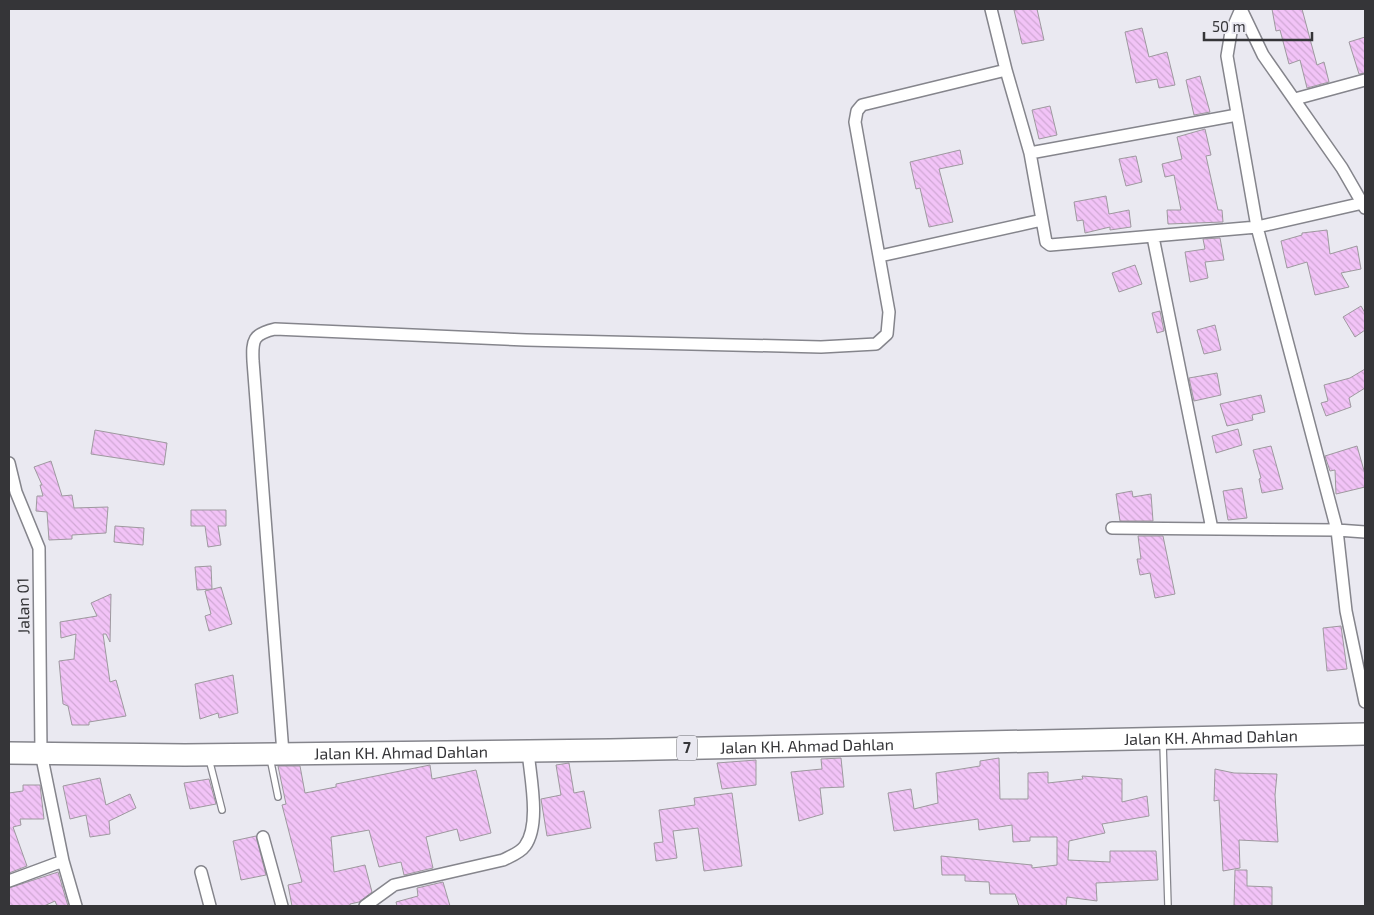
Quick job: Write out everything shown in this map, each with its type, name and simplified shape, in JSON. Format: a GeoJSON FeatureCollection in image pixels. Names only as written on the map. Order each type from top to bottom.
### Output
{"type":"FeatureCollection","features":[{"type":"Feature","properties":{"kind":"highway","name":"Jalan KH. Ahmad Dahlan"},"geometry":{"type":"LineString","coordinates":[[9,753],[208,754],[528,751],[1365,734]]}},
{"type":"Feature","properties":{"kind":"street"},"geometry":{"type":"LineString","coordinates":[[991,9],[1030,153],[1046,242],[1050,245],[1257,227],[1364,206],[1342,168],[1295,99],[1262,55],[1241,9]]}},
{"type":"Feature","properties":{"kind":"street"},"geometry":{"type":"LineString","coordinates":[[1241,9],[1231,32],[1227,56],[1257,227],[1337,530],[1346,611],[1365,702]]}},
{"type":"Feature","properties":{"kind":"street"},"geometry":{"type":"LineString","coordinates":[[276,753],[267,561],[267,521],[252,348],[257,335],[275,329],[526,340],[811,347],[866,346],[882,340],[889,325],[880,256],[855,122],[858,108],[872,102],[1006,70]]}},
{"type":"Feature","properties":{"kind":"street"},"geometry":{"type":"LineString","coordinates":[[1295,99],[1365,80]]}},
{"type":"Feature","properties":{"kind":"street"},"geometry":{"type":"LineString","coordinates":[[1030,153],[1238,115]]}},
{"type":"Feature","properties":{"kind":"street"},"geometry":{"type":"LineString","coordinates":[[880,256],[1042,220]]}},
{"type":"Feature","properties":{"kind":"street"},"geometry":{"type":"LineString","coordinates":[[1153,237],[1212,529]]}},
{"type":"Feature","properties":{"kind":"street","name":"Jalan 01"},"geometry":{"type":"LineString","coordinates":[[9,463],[16,492],[35,535],[38,548],[40,753],[63,862],[76,906]]}},
{"type":"Feature","properties":{"kind":"street"},"geometry":{"type":"LineString","coordinates":[[1112,528],[1337,530],[1365,532]]}},
{"type":"Feature","properties":{"kind":"street"},"geometry":{"type":"LineString","coordinates":[[365,906],[394,886],[503,860],[517,853],[525,846],[531,835],[534,812],[528,751]]}},
{"type":"Feature","properties":{"kind":"street"},"geometry":{"type":"LineString","coordinates":[[263,836],[282,906]]}},
{"type":"Feature","properties":{"kind":"street"},"geometry":{"type":"LineString","coordinates":[[9,881],[63,862]]}},
{"type":"Feature","properties":{"kind":"street"},"geometry":{"type":"LineString","coordinates":[[201,872],[210,906]]}},
{"type":"Feature","properties":{"kind":"lane"},"geometry":{"type":"LineString","coordinates":[[1163,738],[1168,906]]}},
{"type":"Feature","properties":{"kind":"lane"},"geometry":{"type":"LineString","coordinates":[[276,753],[278,797]]}},
{"type":"Feature","properties":{"kind":"lane"},"geometry":{"type":"LineString","coordinates":[[208,754],[222,810]]}},
{"type":"Feature","properties":{"kind":"building"},"geometry":{"type":"Polygon","coordinates":[[[1037,9],[1044,40],[1022,44],[1014,10],[1037,9]]]}},
{"type":"Feature","properties":{"kind":"building"},"geometry":{"type":"Polygon","coordinates":[[[1272,9],[1302,9],[1317,65],[1324,62],[1329,82],[1307,88],[1300,60],[1289,64],[1280,30],[1276,31],[1272,9]]]}},
{"type":"Feature","properties":{"kind":"building"},"geometry":{"type":"Polygon","coordinates":[[[1142,28],[1149,57],[1167,52],[1175,85],[1159,88],[1157,79],[1136,83],[1125,32],[1142,28]]]}},
{"type":"Feature","properties":{"kind":"building"},"geometry":{"type":"Polygon","coordinates":[[[1365,37],[1365,73],[1359,74],[1349,42],[1365,37]]]}},
{"type":"Feature","properties":{"kind":"building"},"geometry":{"type":"Polygon","coordinates":[[[1200,76],[1210,112],[1194,115],[1186,80],[1200,76]]]}},
{"type":"Feature","properties":{"kind":"building"},"geometry":{"type":"Polygon","coordinates":[[[1050,106],[1057,135],[1039,139],[1032,110],[1050,106]]]}},
{"type":"Feature","properties":{"kind":"building"},"geometry":{"type":"Polygon","coordinates":[[[1205,129],[1211,155],[1206,156],[1218,210],[1222,210],[1223,222],[1168,224],[1167,210],[1181,210],[1174,175],[1165,177],[1162,164],[1182,159],[1177,137],[1205,129]]]}},
{"type":"Feature","properties":{"kind":"building"},"geometry":{"type":"Polygon","coordinates":[[[960,150],[963,164],[939,169],[953,222],[929,227],[920,188],[916,189],[910,162],[960,150]]]}},
{"type":"Feature","properties":{"kind":"building"},"geometry":{"type":"Polygon","coordinates":[[[1136,156],[1142,182],[1126,186],[1119,159],[1136,156]]]}},
{"type":"Feature","properties":{"kind":"building"},"geometry":{"type":"Polygon","coordinates":[[[1106,196],[1109,214],[1129,210],[1131,227],[1110,230],[1110,227],[1085,233],[1083,220],[1077,221],[1074,202],[1106,196]]]}},
{"type":"Feature","properties":{"kind":"building"},"geometry":{"type":"Polygon","coordinates":[[[1327,230],[1330,254],[1357,246],[1361,269],[1341,273],[1349,287],[1315,295],[1307,262],[1287,268],[1281,241],[1302,235],[1302,233],[1327,230]]]}},
{"type":"Feature","properties":{"kind":"building"},"geometry":{"type":"Polygon","coordinates":[[[1220,238],[1224,260],[1205,262],[1208,278],[1190,282],[1185,252],[1205,249],[1203,239],[1220,238]]]}},
{"type":"Feature","properties":{"kind":"building"},"geometry":{"type":"Polygon","coordinates":[[[1135,265],[1142,284],[1119,292],[1112,273],[1135,265]]]}},
{"type":"Feature","properties":{"kind":"building"},"geometry":{"type":"Polygon","coordinates":[[[1361,306],[1365,313],[1365,330],[1355,337],[1343,317],[1361,306]]]}},
{"type":"Feature","properties":{"kind":"building"},"geometry":{"type":"Polygon","coordinates":[[[1160,311],[1164,331],[1157,333],[1152,313],[1160,311]]]}},
{"type":"Feature","properties":{"kind":"building"},"geometry":{"type":"Polygon","coordinates":[[[1215,325],[1221,350],[1204,354],[1197,330],[1215,325]]]}},
{"type":"Feature","properties":{"kind":"building"},"geometry":{"type":"Polygon","coordinates":[[[1365,369],[1365,388],[1349,398],[1351,407],[1326,416],[1321,403],[1328,401],[1324,385],[1350,378],[1365,369]]]}},
{"type":"Feature","properties":{"kind":"building"},"geometry":{"type":"Polygon","coordinates":[[[1217,373],[1221,395],[1194,401],[1189,378],[1217,373]]]}},
{"type":"Feature","properties":{"kind":"building"},"geometry":{"type":"Polygon","coordinates":[[[1261,395],[1265,412],[1252,415],[1253,420],[1227,426],[1220,404],[1261,395]]]}},
{"type":"Feature","properties":{"kind":"building"},"geometry":{"type":"Polygon","coordinates":[[[1238,429],[1242,445],[1216,453],[1212,436],[1238,429]]]}},
{"type":"Feature","properties":{"kind":"building"},"geometry":{"type":"Polygon","coordinates":[[[95,430],[167,443],[164,465],[91,454],[95,430]]]}},
{"type":"Feature","properties":{"kind":"building"},"geometry":{"type":"Polygon","coordinates":[[[1271,446],[1283,489],[1262,493],[1259,479],[1261,478],[1253,450],[1271,446]]]}},
{"type":"Feature","properties":{"kind":"building"},"geometry":{"type":"Polygon","coordinates":[[[1357,446],[1365,474],[1365,487],[1336,494],[1335,470],[1330,471],[1325,456],[1357,446]]]}},
{"type":"Feature","properties":{"kind":"building"},"geometry":{"type":"Polygon","coordinates":[[[51,461],[62,496],[72,495],[74,508],[108,507],[106,533],[72,535],[72,539],[49,540],[47,512],[36,511],[37,496],[43,496],[40,485],[42,485],[34,467],[51,461]]]}},
{"type":"Feature","properties":{"kind":"building"},"geometry":{"type":"Polygon","coordinates":[[[1242,488],[1247,518],[1228,520],[1223,491],[1242,488]]]}},
{"type":"Feature","properties":{"kind":"building"},"geometry":{"type":"Polygon","coordinates":[[[1132,491],[1133,497],[1151,494],[1153,521],[1120,521],[1116,494],[1132,491]]]}},
{"type":"Feature","properties":{"kind":"building"},"geometry":{"type":"Polygon","coordinates":[[[191,510],[226,510],[226,526],[218,526],[221,545],[208,547],[205,526],[191,526],[191,510]]]}},
{"type":"Feature","properties":{"kind":"building"},"geometry":{"type":"Polygon","coordinates":[[[115,526],[144,528],[143,545],[114,542],[115,526]]]}},
{"type":"Feature","properties":{"kind":"building"},"geometry":{"type":"Polygon","coordinates":[[[1138,536],[1163,536],[1175,594],[1155,598],[1150,573],[1140,575],[1137,559],[1141,559],[1138,536]]]}},
{"type":"Feature","properties":{"kind":"building"},"geometry":{"type":"Polygon","coordinates":[[[211,566],[212,589],[197,590],[195,567],[211,566]]]}},
{"type":"Feature","properties":{"kind":"building"},"geometry":{"type":"Polygon","coordinates":[[[221,587],[232,624],[209,631],[205,616],[211,614],[205,591],[221,587]]]}},
{"type":"Feature","properties":{"kind":"building"},"geometry":{"type":"Polygon","coordinates":[[[111,594],[110,642],[106,634],[103,634],[110,682],[116,680],[126,716],[89,722],[89,725],[72,725],[68,706],[63,704],[59,661],[74,659],[76,634],[61,638],[60,622],[97,616],[91,603],[111,594]]]}},
{"type":"Feature","properties":{"kind":"building"},"geometry":{"type":"Polygon","coordinates":[[[1341,626],[1347,669],[1327,671],[1323,628],[1341,626]]]}},
{"type":"Feature","properties":{"kind":"building"},"geometry":{"type":"Polygon","coordinates":[[[233,675],[238,713],[219,718],[218,713],[200,719],[195,684],[233,675]]]}},
{"type":"Feature","properties":{"kind":"building"},"geometry":{"type":"Polygon","coordinates":[[[841,758],[844,787],[820,788],[823,814],[799,821],[791,772],[822,769],[821,759],[841,758]]]}},
{"type":"Feature","properties":{"kind":"building"},"geometry":{"type":"Polygon","coordinates":[[[999,758],[1000,799],[1028,799],[1028,773],[1048,772],[1048,783],[1083,779],[1082,776],[1122,779],[1122,802],[1147,796],[1149,816],[1102,824],[1105,833],[1069,841],[1068,860],[1110,862],[1110,851],[1156,851],[1158,880],[1096,883],[1097,901],[1067,897],[1066,906],[1019,906],[1015,894],[990,894],[989,882],[965,881],[965,875],[942,875],[941,856],[1032,865],[1032,868],[1057,865],[1057,837],[1030,837],[1030,841],[1013,842],[1012,825],[979,830],[978,819],[894,831],[888,793],[911,789],[914,809],[938,803],[936,773],[980,766],[980,761],[999,758]]]}},
{"type":"Feature","properties":{"kind":"building"},"geometry":{"type":"Polygon","coordinates":[[[756,760],[756,785],[722,789],[717,763],[756,760]]]}},
{"type":"Feature","properties":{"kind":"building"},"geometry":{"type":"Polygon","coordinates":[[[569,763],[574,793],[584,791],[591,828],[547,836],[541,799],[561,795],[556,765],[569,763]]]}},
{"type":"Feature","properties":{"kind":"building"},"geometry":{"type":"Polygon","coordinates":[[[430,765],[432,779],[476,770],[491,833],[460,841],[457,829],[426,837],[433,868],[404,875],[401,862],[379,867],[369,830],[331,837],[334,872],[365,865],[372,892],[359,902],[350,904],[350,906],[292,906],[288,885],[302,882],[282,805],[286,804],[278,766],[300,766],[305,793],[336,787],[336,784],[430,765]]]}},
{"type":"Feature","properties":{"kind":"building"},"geometry":{"type":"Polygon","coordinates":[[[1215,769],[1234,773],[1277,774],[1275,795],[1278,842],[1239,840],[1240,868],[1223,871],[1219,800],[1214,801],[1215,769]]]}},
{"type":"Feature","properties":{"kind":"building"},"geometry":{"type":"Polygon","coordinates":[[[100,778],[106,805],[130,794],[136,808],[109,821],[110,834],[90,837],[86,815],[70,819],[63,786],[100,778]]]}},
{"type":"Feature","properties":{"kind":"building"},"geometry":{"type":"Polygon","coordinates":[[[209,779],[216,804],[190,809],[184,783],[209,779]]]}},
{"type":"Feature","properties":{"kind":"building"},"geometry":{"type":"Polygon","coordinates":[[[23,785],[40,785],[44,819],[20,819],[21,825],[13,827],[27,866],[9,873],[9,793],[23,791],[23,785]]]}},
{"type":"Feature","properties":{"kind":"building"},"geometry":{"type":"Polygon","coordinates":[[[732,793],[742,866],[704,871],[698,828],[673,831],[677,858],[656,861],[654,843],[663,842],[659,810],[695,805],[694,798],[732,793]]]}},
{"type":"Feature","properties":{"kind":"building"},"geometry":{"type":"Polygon","coordinates":[[[256,836],[266,875],[241,880],[233,841],[256,836]]]}},
{"type":"Feature","properties":{"kind":"building"},"geometry":{"type":"Polygon","coordinates":[[[1235,870],[1247,870],[1247,886],[1272,887],[1272,906],[1234,906],[1235,870]]]}},
{"type":"Feature","properties":{"kind":"building"},"geometry":{"type":"Polygon","coordinates":[[[58,872],[68,906],[57,906],[55,901],[44,906],[9,906],[9,888],[58,872]]]}},
{"type":"Feature","properties":{"kind":"building"},"geometry":{"type":"Polygon","coordinates":[[[443,882],[450,906],[397,906],[396,902],[418,896],[417,888],[443,882]]]}}]}
